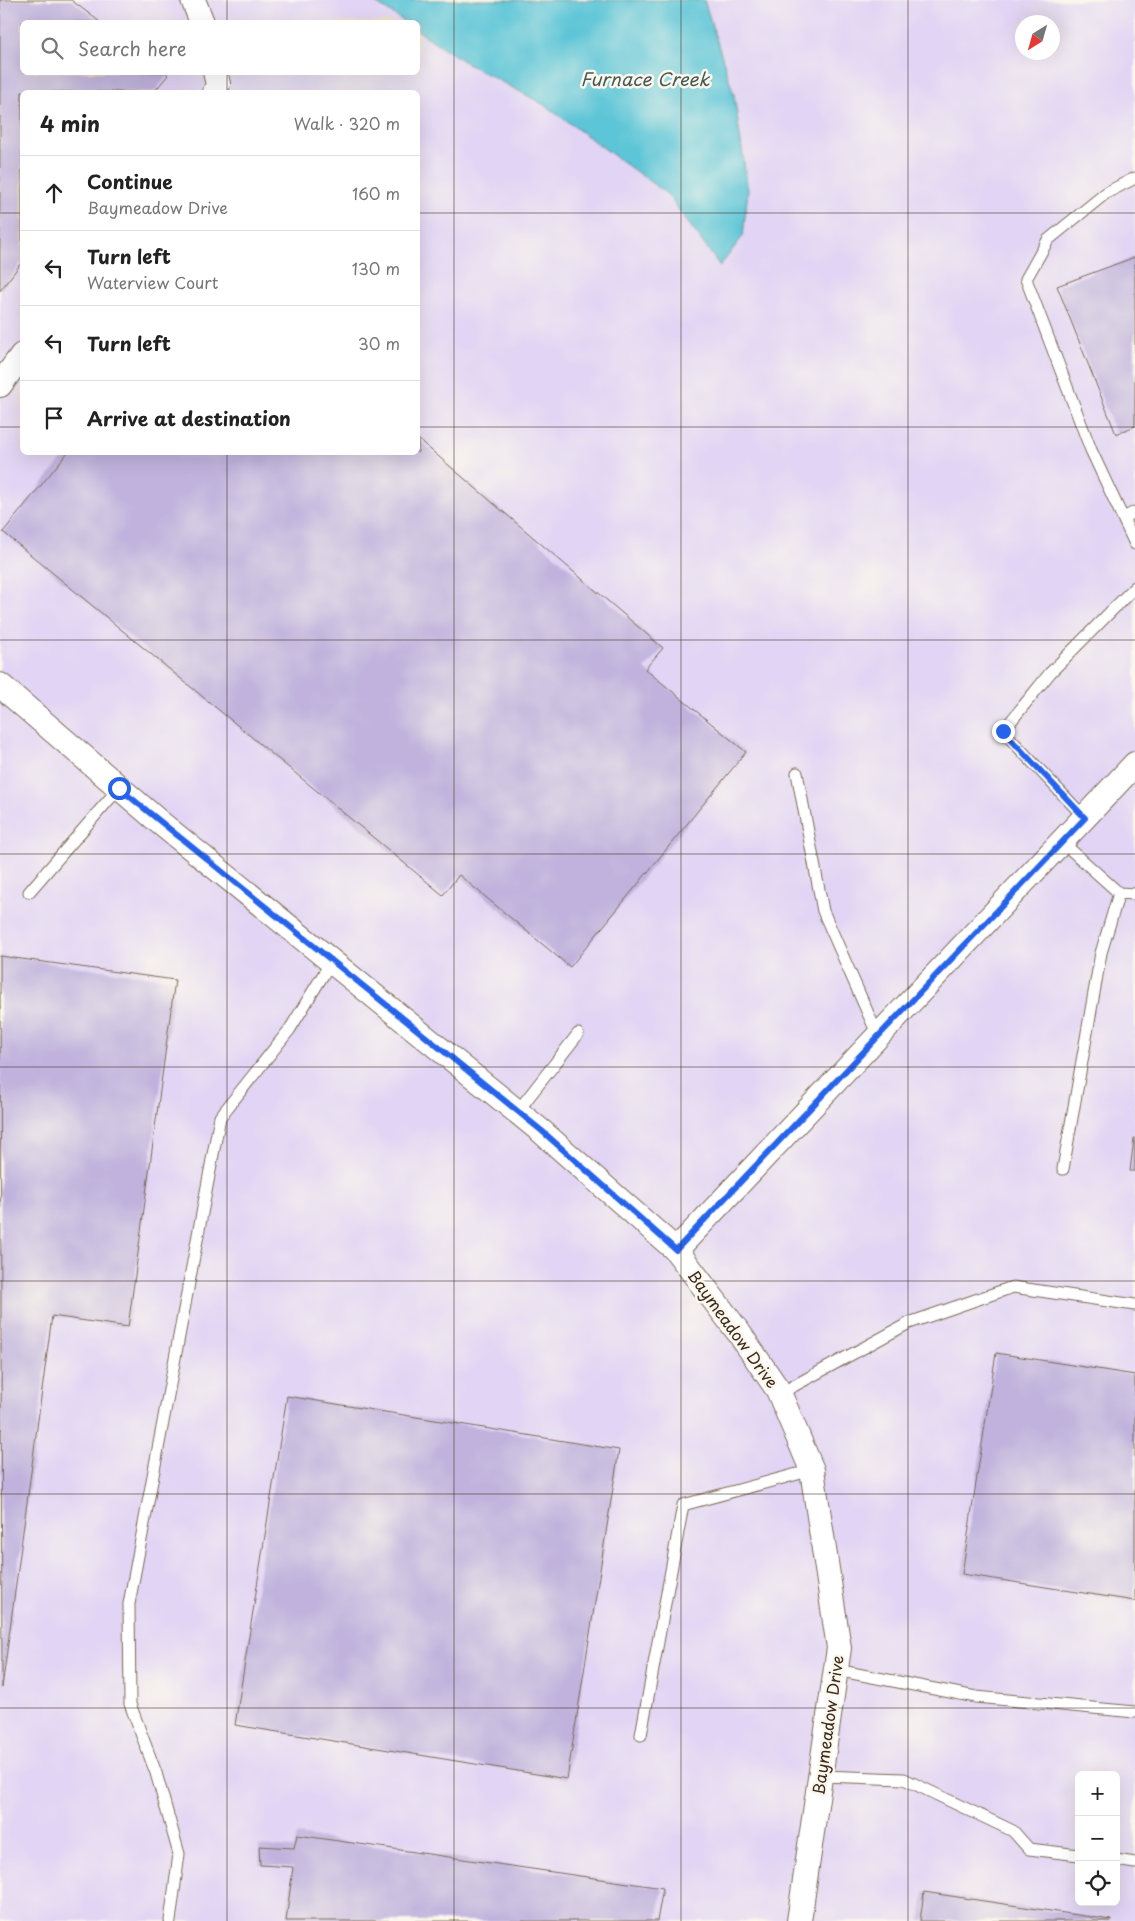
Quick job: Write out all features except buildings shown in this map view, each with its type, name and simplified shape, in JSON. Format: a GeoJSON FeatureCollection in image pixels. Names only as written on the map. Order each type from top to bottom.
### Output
{"type":"FeatureCollection","features":[{"type":"Feature","properties":{"kind":"street"},"geometry":{"type":"LineString","coordinates":[[193,0],[201,20]]}},
{"type":"Feature","properties":{"kind":"street"},"geometry":{"type":"LineString","coordinates":[[216,75],[218,84],[216,90]]}},
{"type":"Feature","properties":{"kind":"street"},"geometry":{"type":"LineString","coordinates":[[0,385],[20,358]]}},
{"type":"Feature","properties":{"kind":"street","name":"Baymeadow Drive"},"geometry":{"type":"LineString","coordinates":[[0,685],[119,788],[517,1112],[676,1250],[739,1333],[779,1394],[812,1470],[839,1648],[822,1776],[799,1921]]}},
{"type":"Feature","properties":{"kind":"street"},"geometry":{"type":"LineString","coordinates":[[676,1250],[1135,764]]}},
{"type":"Feature","properties":{"kind":"lane"},"geometry":{"type":"LineString","coordinates":[[1135,178],[1106,192],[1048,240],[1026,279],[1091,450],[1135,544]]}},
{"type":"Feature","properties":{"kind":"lane"},"geometry":{"type":"LineString","coordinates":[[1122,518],[1135,512]]}},
{"type":"Feature","properties":{"kind":"lane"},"geometry":{"type":"LineString","coordinates":[[1085,818],[1003,731],[1050,673],[1135,587]]}},
{"type":"Feature","properties":{"kind":"lane"},"geometry":{"type":"LineString","coordinates":[[797,773],[823,911],[878,1036]]}},
{"type":"Feature","properties":{"kind":"lane"},"geometry":{"type":"LineString","coordinates":[[29,892],[119,788]]}},
{"type":"Feature","properties":{"kind":"lane"},"geometry":{"type":"LineString","coordinates":[[1062,842],[1119,893],[1135,894]]}},
{"type":"Feature","properties":{"kind":"lane"},"geometry":{"type":"LineString","coordinates":[[1063,1170],[1101,953],[1119,893]]}},
{"type":"Feature","properties":{"kind":"lane"},"geometry":{"type":"LineString","coordinates":[[170,1921],[178,1854],[156,1773],[130,1704],[129,1604],[220,1116],[290,1029],[331,962]]}},
{"type":"Feature","properties":{"kind":"lane"},"geometry":{"type":"LineString","coordinates":[[517,1112],[578,1034]]}},
{"type":"Feature","properties":{"kind":"lane"},"geometry":{"type":"LineString","coordinates":[[779,1394],[909,1323],[1013,1287],[1135,1306]]}},
{"type":"Feature","properties":{"kind":"lane"},"geometry":{"type":"LineString","coordinates":[[641,1735],[683,1505],[812,1470]]}},
{"type":"Feature","properties":{"kind":"lane"},"geometry":{"type":"LineString","coordinates":[[836,1670],[976,1697],[1135,1712]]}},
{"type":"Feature","properties":{"kind":"lane"},"geometry":{"type":"LineString","coordinates":[[822,1776],[904,1779],[1012,1831],[1029,1849],[1075,1855]]}},
{"type":"Feature","properties":{"kind":"lane"},"geometry":{"type":"LineString","coordinates":[[1120,1861],[1135,1863]]}},
{"type":"Feature","properties":{"kind":"shaded area"},"geometry":{"type":"Polygon","coordinates":[[[0,0],[371,0],[402,20],[20,20],[20,75],[420,75],[420,32],[468,64],[543,104],[667,194],[720,266],[734,95],[704,0],[1135,0],[1135,1921],[0,1921],[0,0]]]}},
{"type":"Feature","properties":{"kind":"water","name":"Furnace Creek"},"geometry":{"type":"Polygon","coordinates":[[[371,0],[704,0],[734,95],[748,190],[743,236],[720,266],[667,194],[543,104],[468,64],[420,32],[420,20],[402,20],[371,0]]]}},
{"type":"Feature","properties":{"kind":"route"},"geometry":{"type":"LineString","coordinates":[[119,788],[158,822],[542,1131],[676,1250],[1085,818],[1003,731]]}}]}
